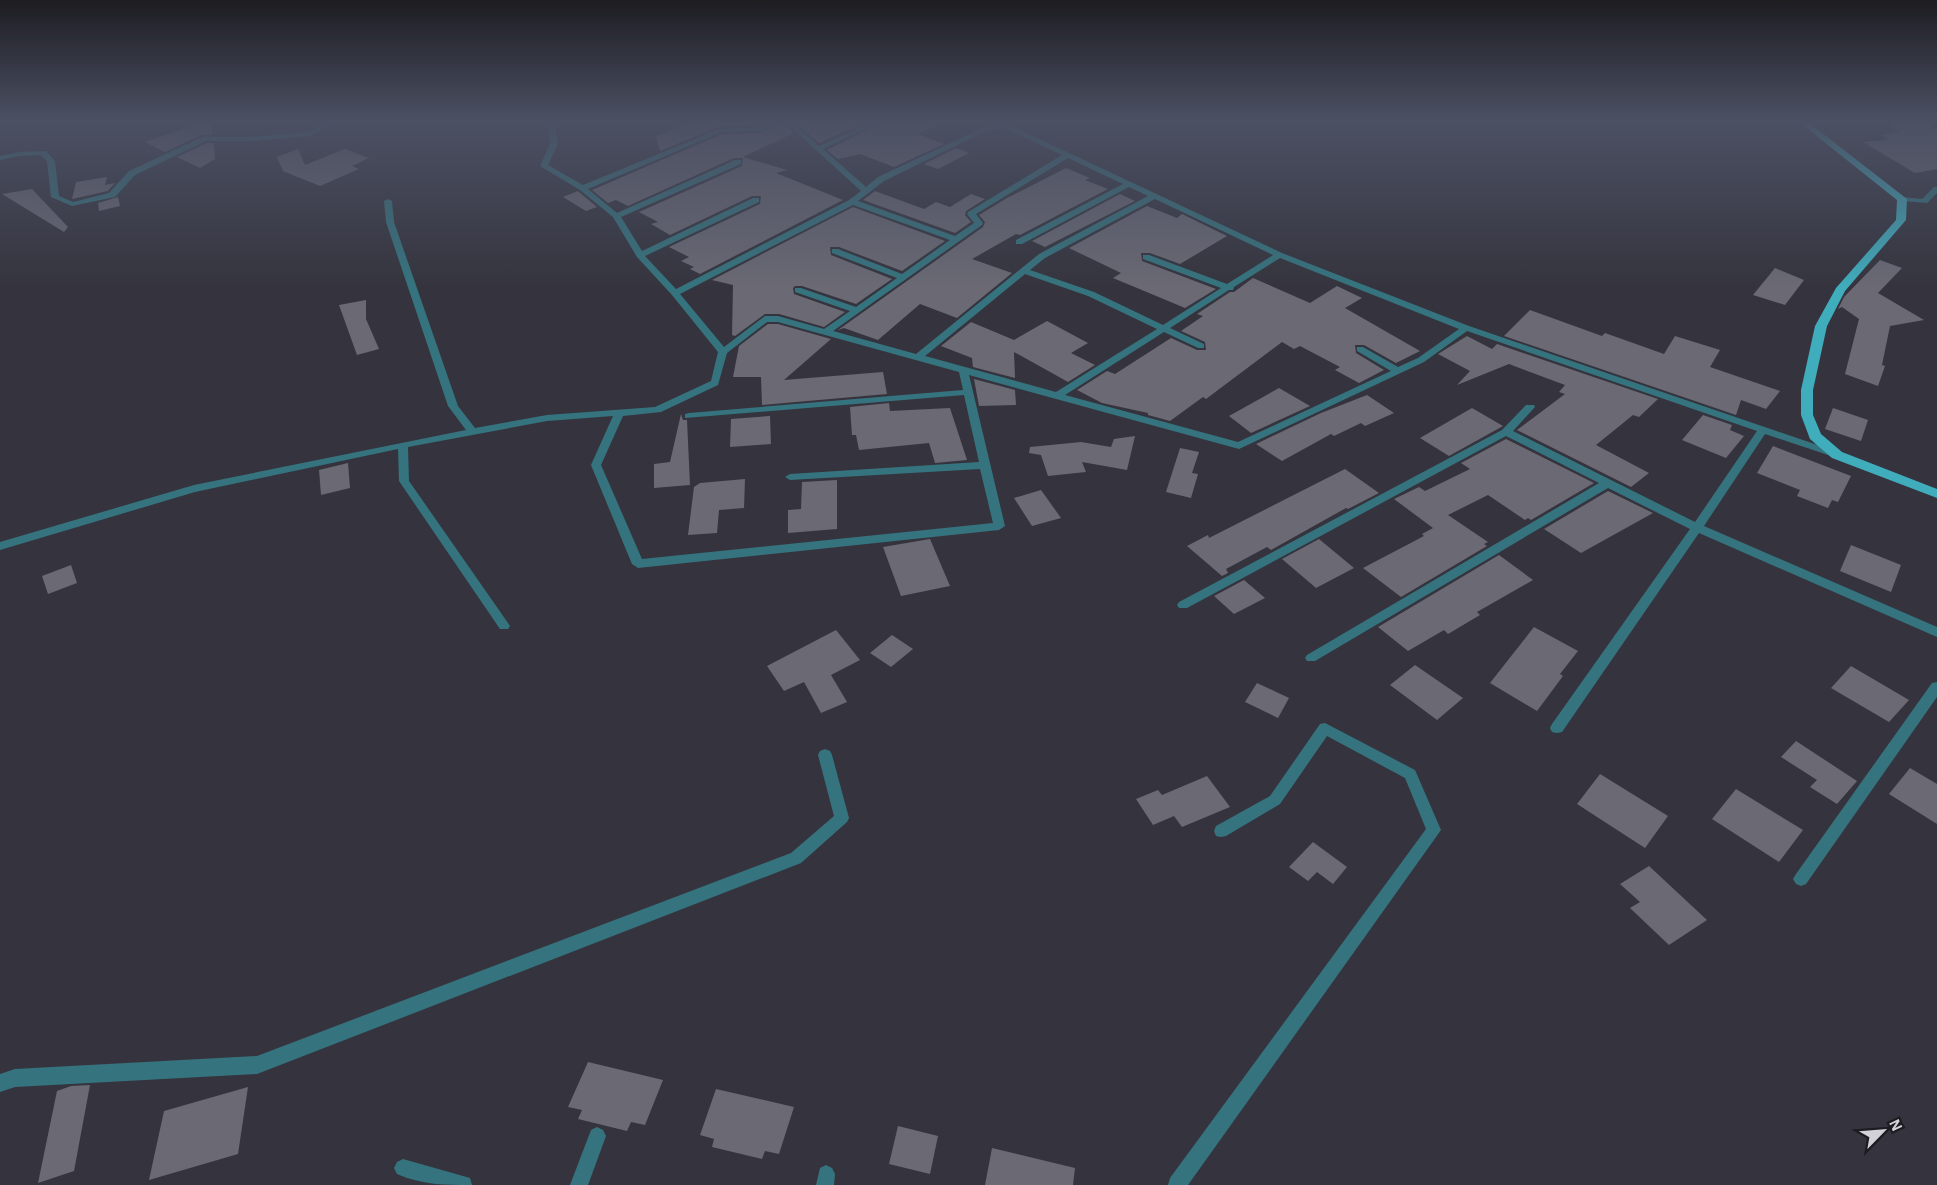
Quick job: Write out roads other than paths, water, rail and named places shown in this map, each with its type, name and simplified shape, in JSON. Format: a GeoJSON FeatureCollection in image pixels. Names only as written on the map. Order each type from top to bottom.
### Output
{"type":"FeatureCollection","features":[{"type":"Feature","properties":{"kind":"main road"},"geometry":{"type":"LineString","coordinates":[[1874,177],[1902,199],[1900,220],[1840,290],[1821,326],[1807,390],[1806,415],[1815,436],[1837,455],[1937,494]]}},
{"type":"Feature","properties":{"kind":"street"},"geometry":{"type":"LineString","coordinates":[[53,177],[55,197],[72,204],[112,195],[128,177]]}},
{"type":"Feature","properties":{"kind":"street"},"geometry":{"type":"LineString","coordinates":[[564,177],[583,188],[616,216],[640,255],[723,352]]}},
{"type":"Feature","properties":{"kind":"street"},"geometry":{"type":"LineString","coordinates":[[583,188],[608,177]]}},
{"type":"Feature","properties":{"kind":"street"},"geometry":{"type":"LineString","coordinates":[[616,216],[703,177]]}},
{"type":"Feature","properties":{"kind":"street"},"geometry":{"type":"LineString","coordinates":[[850,177],[866,191]]}},
{"type":"Feature","properties":{"kind":"street"},"geometry":{"type":"LineString","coordinates":[[675,294],[852,202],[885,177]]}},
{"type":"Feature","properties":{"kind":"street"},"geometry":{"type":"LineString","coordinates":[[826,332],[979,224],[971,214],[1031,177]]}},
{"type":"Feature","properties":{"kind":"street"},"geometry":{"type":"LineString","coordinates":[[1111,177],[1279,255],[1466,328],[1837,455]]}},
{"type":"Feature","properties":{"kind":"street"},"geometry":{"type":"LineString","coordinates":[[1019,242],[1127,185]]}},
{"type":"Feature","properties":{"kind":"street"},"geometry":{"type":"LineString","coordinates":[[1902,199],[1924,201],[1937,189]]}},
{"type":"Feature","properties":{"kind":"street"},"geometry":{"type":"LineString","coordinates":[[918,357],[1042,256],[1153,197]]}},
{"type":"Feature","properties":{"kind":"street"},"geometry":{"type":"LineString","coordinates":[[640,255],[756,200]]}},
{"type":"Feature","properties":{"kind":"street"},"geometry":{"type":"LineString","coordinates":[[388,201],[390,222],[453,406],[472,432]]}},
{"type":"Feature","properties":{"kind":"street"},"geometry":{"type":"LineString","coordinates":[[852,202],[956,239]]}},
{"type":"Feature","properties":{"kind":"street"},"geometry":{"type":"LineString","coordinates":[[835,251],[903,277]]}},
{"type":"Feature","properties":{"kind":"street"},"geometry":{"type":"LineString","coordinates":[[1057,396],[1279,255]]}},
{"type":"Feature","properties":{"kind":"street"},"geometry":{"type":"LineString","coordinates":[[1146,257],[1230,288]]}},
{"type":"Feature","properties":{"kind":"street"},"geometry":{"type":"LineString","coordinates":[[1023,271],[1091,294],[1202,346]]}},
{"type":"Feature","properties":{"kind":"street"},"geometry":{"type":"LineString","coordinates":[[798,290],[857,310]]}},
{"type":"Feature","properties":{"kind":"street"},"geometry":{"type":"LineString","coordinates":[[0,546],[194,489],[403,445],[547,418],[657,410],[716,382],[723,352],[765,319],[778,319],[1239,446],[1421,360],[1466,328]]}},
{"type":"Feature","properties":{"kind":"street"},"geometry":{"type":"LineString","coordinates":[[1360,349],[1398,371]]}},
{"type":"Feature","properties":{"kind":"street"},"geometry":{"type":"LineString","coordinates":[[619,413],[596,465],[638,564],[999,526],[963,370]]}},
{"type":"Feature","properties":{"kind":"street"},"geometry":{"type":"LineString","coordinates":[[689,416],[969,393]]}},
{"type":"Feature","properties":{"kind":"street"},"geometry":{"type":"LineString","coordinates":[[1183,605],[1506,432],[1530,407]]}},
{"type":"Feature","properties":{"kind":"street"},"geometry":{"type":"LineString","coordinates":[[1557,728],[1698,528],[1763,430]]}},
{"type":"Feature","properties":{"kind":"street"},"geometry":{"type":"LineString","coordinates":[[1506,432],[1698,528],[1937,632]]}},
{"type":"Feature","properties":{"kind":"street"},"geometry":{"type":"LineString","coordinates":[[403,445],[404,481],[504,626]]}},
{"type":"Feature","properties":{"kind":"street"},"geometry":{"type":"LineString","coordinates":[[790,477],[985,465]]}},
{"type":"Feature","properties":{"kind":"street"},"geometry":{"type":"LineString","coordinates":[[1311,658],[1608,483]]}},
{"type":"Feature","properties":{"kind":"street"},"geometry":{"type":"LineString","coordinates":[[1801,879],[1937,687]]}},
{"type":"Feature","properties":{"kind":"street"},"geometry":{"type":"LineString","coordinates":[[1177,1185],[1434,830],[1410,774],[1326,728],[1275,800],[1221,831]]}},
{"type":"Feature","properties":{"kind":"street"},"geometry":{"type":"LineString","coordinates":[[0,1083],[15,1078],[258,1065],[796,858],[842,818],[825,755]]}},
{"type":"Feature","properties":{"kind":"street"},"geometry":{"type":"LineString","coordinates":[[579,1185],[597,1136]]}},
{"type":"Feature","properties":{"kind":"street"},"geometry":{"type":"LineString","coordinates":[[403,1168],[464,1185]]}}]}
